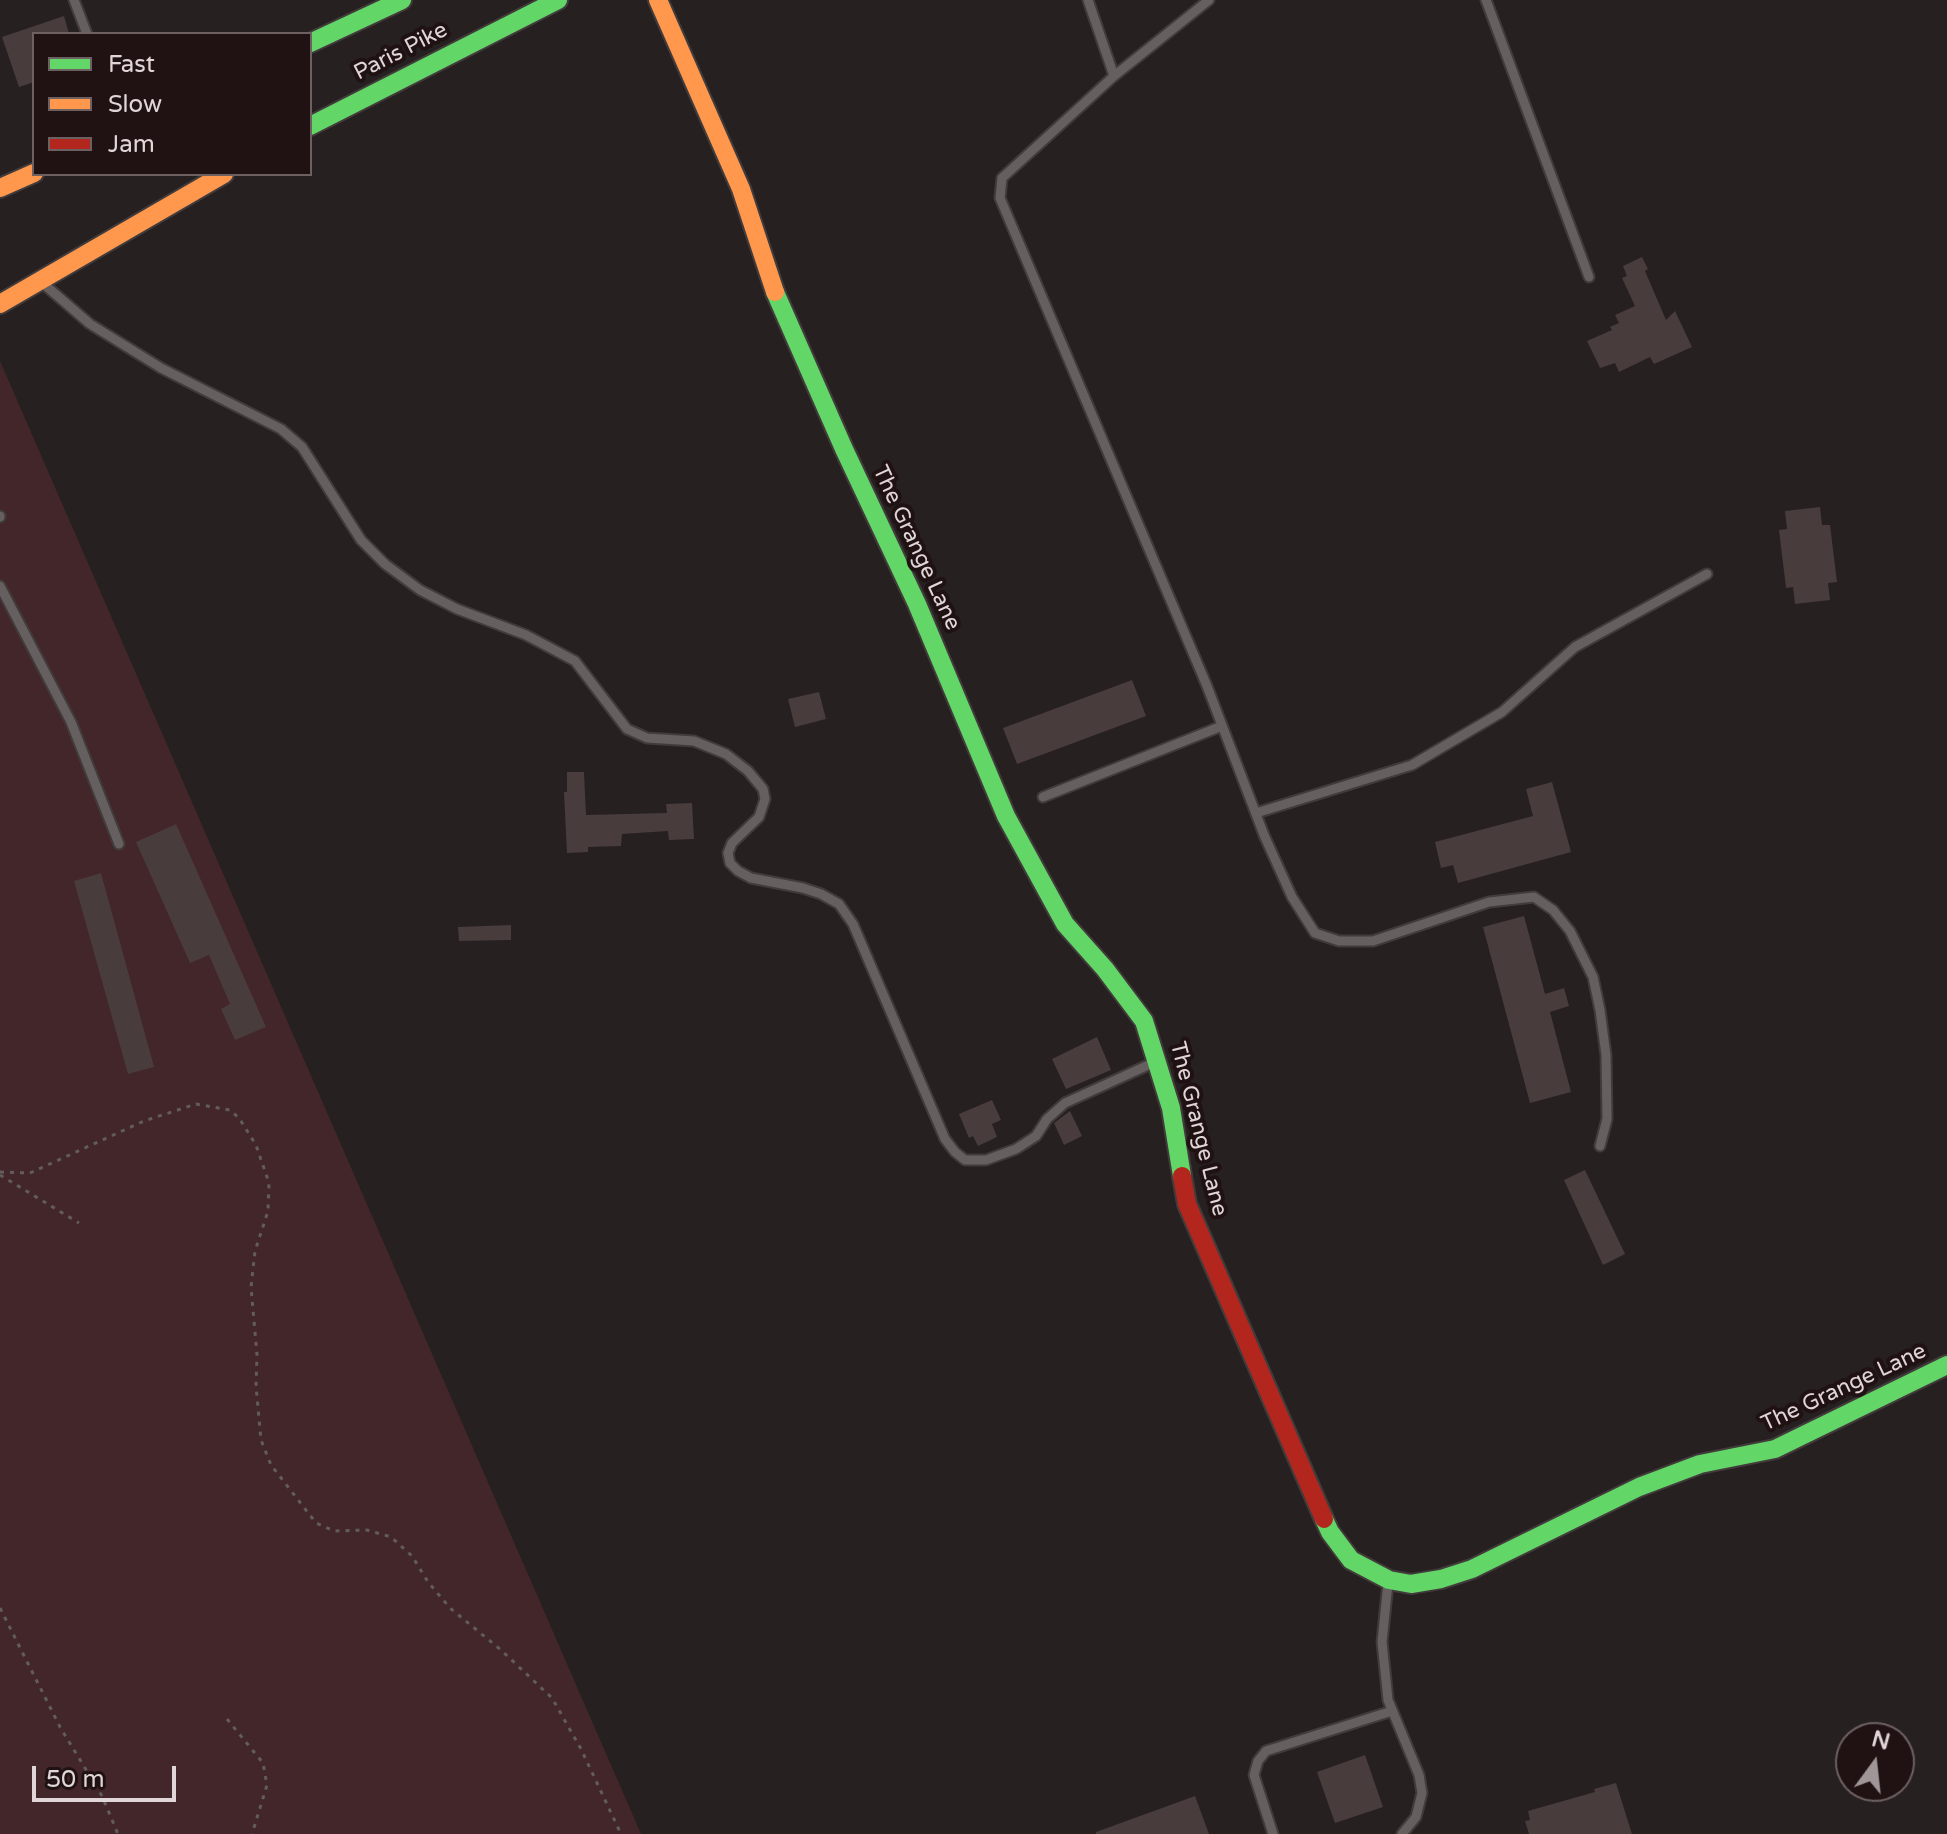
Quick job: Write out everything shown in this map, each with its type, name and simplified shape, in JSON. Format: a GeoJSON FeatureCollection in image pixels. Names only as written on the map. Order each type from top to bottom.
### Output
{"type":"FeatureCollection","features":[{"type":"Feature","properties":{"kind":"main road","name":"Paris Pike"},"geometry":{"type":"LineString","coordinates":[[312,42],[402,0]]}},
{"type":"Feature","properties":{"kind":"main road","name":"Paris Pike"},"geometry":{"type":"LineString","coordinates":[[312,125],[558,0]]}},
{"type":"Feature","properties":{"kind":"main road","name":"The Grange Lane"},"geometry":{"type":"LineString","coordinates":[[658,0],[741,189],[771,283],[917,604],[1006,816],[1065,924],[1105,969],[1144,1021],[1171,1108],[1187,1204],[1330,1532],[1351,1560],[1389,1580],[1411,1584],[1472,1569],[1639,1487],[1700,1464],[1775,1449],[1947,1365]]}},
{"type":"Feature","properties":{"kind":"main road"},"geometry":{"type":"LineString","coordinates":[[0,188],[32,174]]}},
{"type":"Feature","properties":{"kind":"main road"},"geometry":{"type":"LineString","coordinates":[[0,304],[221,176]]}},
{"type":"Feature","properties":{"kind":"lane"},"geometry":{"type":"LineString","coordinates":[[74,0],[86,32]]}},
{"type":"Feature","properties":{"kind":"lane"},"geometry":{"type":"LineString","coordinates":[[1088,0],[1114,76]]}},
{"type":"Feature","properties":{"kind":"lane"},"geometry":{"type":"LineString","coordinates":[[1209,0],[1114,76],[1002,178],[1000,198],[1292,897],[1315,933],[1339,941],[1373,941],[1489,902],[1534,897],[1553,910],[1570,931],[1593,977],[1600,1010],[1606,1055],[1607,1119],[1600,1146]]}},
{"type":"Feature","properties":{"kind":"lane"},"geometry":{"type":"LineString","coordinates":[[1486,0],[1589,277]]}},
{"type":"Feature","properties":{"kind":"lane"},"geometry":{"type":"LineString","coordinates":[[40,281],[90,324],[161,368],[281,429],[302,447],[361,540],[385,564],[420,590],[457,609],[526,635],[575,661],[627,729],[647,738],[694,741],[726,754],[748,771],[763,789],[765,799],[759,817],[732,843],[728,853],[730,863],[751,878],[803,888],[839,904],[853,924],[945,1139],[965,1160],[986,1160],[1016,1149],[1036,1136],[1047,1119],[1065,1103],[1157,1061]]}},
{"type":"Feature","properties":{"kind":"lane"},"geometry":{"type":"LineString","coordinates":[[1256,813],[1412,765],[1502,712],[1575,647],[1707,574]]}},
{"type":"Feature","properties":{"kind":"lane"},"geometry":{"type":"LineString","coordinates":[[0,586],[71,722],[119,844]]}},
{"type":"Feature","properties":{"kind":"lane"},"geometry":{"type":"LineString","coordinates":[[1043,797],[1222,726]]}},
{"type":"Feature","properties":{"kind":"lane"},"geometry":{"type":"LineString","coordinates":[[1389,1580],[1382,1642],[1388,1700],[1419,1775],[1422,1793],[1416,1817],[1402,1834]]}},
{"type":"Feature","properties":{"kind":"lane"},"geometry":{"type":"LineString","coordinates":[[1273,1834],[1254,1775],[1258,1761],[1266,1751],[1392,1711]]}},
{"type":"Feature","properties":{"kind":"path"},"geometry":{"type":"LineString","coordinates":[[0,1174],[30,1173],[89,1149],[144,1121],[196,1104],[230,1110],[239,1118],[256,1145],[269,1183],[268,1211],[255,1251],[251,1287],[261,1440],[271,1465],[316,1523],[334,1531],[367,1530],[391,1537],[412,1556],[428,1582],[450,1608],[552,1698],[581,1749],[621,1834]]}},
{"type":"Feature","properties":{"kind":"path"},"geometry":{"type":"LineString","coordinates":[[0,1174],[79,1223]]}},
{"type":"Feature","properties":{"kind":"path"},"geometry":{"type":"LineString","coordinates":[[0,1608],[60,1727],[102,1796],[118,1834]]}},
{"type":"Feature","properties":{"kind":"path"},"geometry":{"type":"LineString","coordinates":[[227,1719],[263,1763],[267,1785],[252,1834]]}},
{"type":"Feature","properties":{"kind":"shaded area"},"geometry":{"type":"Polygon","coordinates":[[[0,361],[641,1834],[0,1834],[0,361]]]}},
{"type":"Feature","properties":{"kind":"building"},"geometry":{"type":"Polygon","coordinates":[[[64,16],[68,32],[32,32],[32,83],[19,87],[2,37],[64,16]]]}},
{"type":"Feature","properties":{"kind":"building"},"geometry":{"type":"Polygon","coordinates":[[[1642,257],[1666,320],[1675,311],[1692,347],[1654,364],[1650,357],[1619,372],[1615,363],[1600,368],[1587,341],[1612,330],[1610,327],[1619,323],[1615,315],[1635,306],[1622,278],[1627,276],[1623,266],[1642,257]]]}},
{"type":"Feature","properties":{"kind":"building"},"geometry":{"type":"Polygon","coordinates":[[[1820,507],[1822,525],[1830,525],[1837,582],[1828,583],[1830,600],[1795,604],[1793,587],[1786,588],[1779,530],[1787,529],[1785,511],[1820,507]]]}},
{"type":"Feature","properties":{"kind":"building"},"geometry":{"type":"Polygon","coordinates":[[[1132,680],[1146,716],[1017,764],[1003,728],[1132,680]]]}},
{"type":"Feature","properties":{"kind":"building"},"geometry":{"type":"Polygon","coordinates":[[[819,692],[826,719],[795,727],[788,699],[819,692]]]}},
{"type":"Feature","properties":{"kind":"building"},"geometry":{"type":"Polygon","coordinates":[[[567,772],[584,772],[586,815],[667,813],[666,804],[692,803],[694,839],[669,840],[668,831],[622,834],[621,846],[588,847],[588,852],[567,853],[564,792],[567,792],[567,772]]]}},
{"type":"Feature","properties":{"kind":"building"},"geometry":{"type":"Polygon","coordinates":[[[1552,782],[1571,852],[1458,883],[1453,865],[1441,868],[1435,842],[1533,816],[1526,789],[1552,782]]]}},
{"type":"Feature","properties":{"kind":"building"},"geometry":{"type":"Polygon","coordinates":[[[176,824],[266,1027],[235,1040],[221,1009],[230,1004],[209,955],[190,963],[136,842],[176,824]]]}},
{"type":"Feature","properties":{"kind":"building"},"geometry":{"type":"Polygon","coordinates":[[[101,873],[154,1067],[128,1074],[74,881],[101,873]]]}},
{"type":"Feature","properties":{"kind":"building"},"geometry":{"type":"Polygon","coordinates":[[[1524,916],[1545,994],[1564,988],[1569,1006],[1550,1012],[1571,1092],[1530,1103],[1483,927],[1524,916]]]}},
{"type":"Feature","properties":{"kind":"building"},"geometry":{"type":"Polygon","coordinates":[[[511,925],[511,940],[459,941],[458,927],[511,925]]]}},
{"type":"Feature","properties":{"kind":"building"},"geometry":{"type":"Polygon","coordinates":[[[1097,1037],[1111,1070],[1066,1089],[1052,1059],[1097,1037]]]}},
{"type":"Feature","properties":{"kind":"building"},"geometry":{"type":"Polygon","coordinates":[[[992,1100],[1001,1120],[992,1124],[997,1137],[978,1146],[973,1136],[969,1138],[959,1114],[992,1100]]]}},
{"type":"Feature","properties":{"kind":"building"},"geometry":{"type":"Polygon","coordinates":[[[1070,1111],[1082,1136],[1064,1145],[1054,1123],[1070,1111]]]}},
{"type":"Feature","properties":{"kind":"building"},"geometry":{"type":"Polygon","coordinates":[[[1585,1170],[1625,1254],[1603,1265],[1564,1180],[1585,1170]]]}},
{"type":"Feature","properties":{"kind":"building"},"geometry":{"type":"Polygon","coordinates":[[[1365,1755],[1383,1807],[1335,1823],[1317,1772],[1365,1755]]]}},
{"type":"Feature","properties":{"kind":"building"},"geometry":{"type":"Polygon","coordinates":[[[1616,1783],[1632,1834],[1529,1834],[1525,1821],[1530,1820],[1528,1811],[1616,1783]]]}},
{"type":"Feature","properties":{"kind":"building"},"geometry":{"type":"Polygon","coordinates":[[[1195,1796],[1209,1834],[1096,1834],[1096,1832],[1195,1796]]]}},
{"type":"Feature","properties":{"kind":"traffic: fast"},"geometry":{"type":"LineString","coordinates":[[312,42],[402,0]]}},
{"type":"Feature","properties":{"kind":"traffic: fast"},"geometry":{"type":"LineString","coordinates":[[312,125],[558,0]]}},
{"type":"Feature","properties":{"kind":"traffic: fast"},"geometry":{"type":"LineString","coordinates":[[775,292],[917,604],[1006,816],[1065,924],[1105,969],[1144,1021],[1171,1108],[1182,1176]]}},
{"type":"Feature","properties":{"kind":"traffic: fast"},"geometry":{"type":"LineString","coordinates":[[1324,1519],[1351,1560],[1389,1580],[1411,1584],[1441,1579],[1472,1569],[1639,1487],[1700,1464],[1775,1449],[1947,1365]]}},
{"type":"Feature","properties":{"kind":"traffic: slow"},"geometry":{"type":"LineString","coordinates":[[658,0],[741,189],[775,292]]}},
{"type":"Feature","properties":{"kind":"traffic: slow"},"geometry":{"type":"LineString","coordinates":[[0,188],[32,174]]}},
{"type":"Feature","properties":{"kind":"traffic: slow"},"geometry":{"type":"LineString","coordinates":[[0,304],[221,176]]}},
{"type":"Feature","properties":{"kind":"traffic: jam"},"geometry":{"type":"LineString","coordinates":[[1182,1176],[1187,1204],[1324,1519]]}}]}
